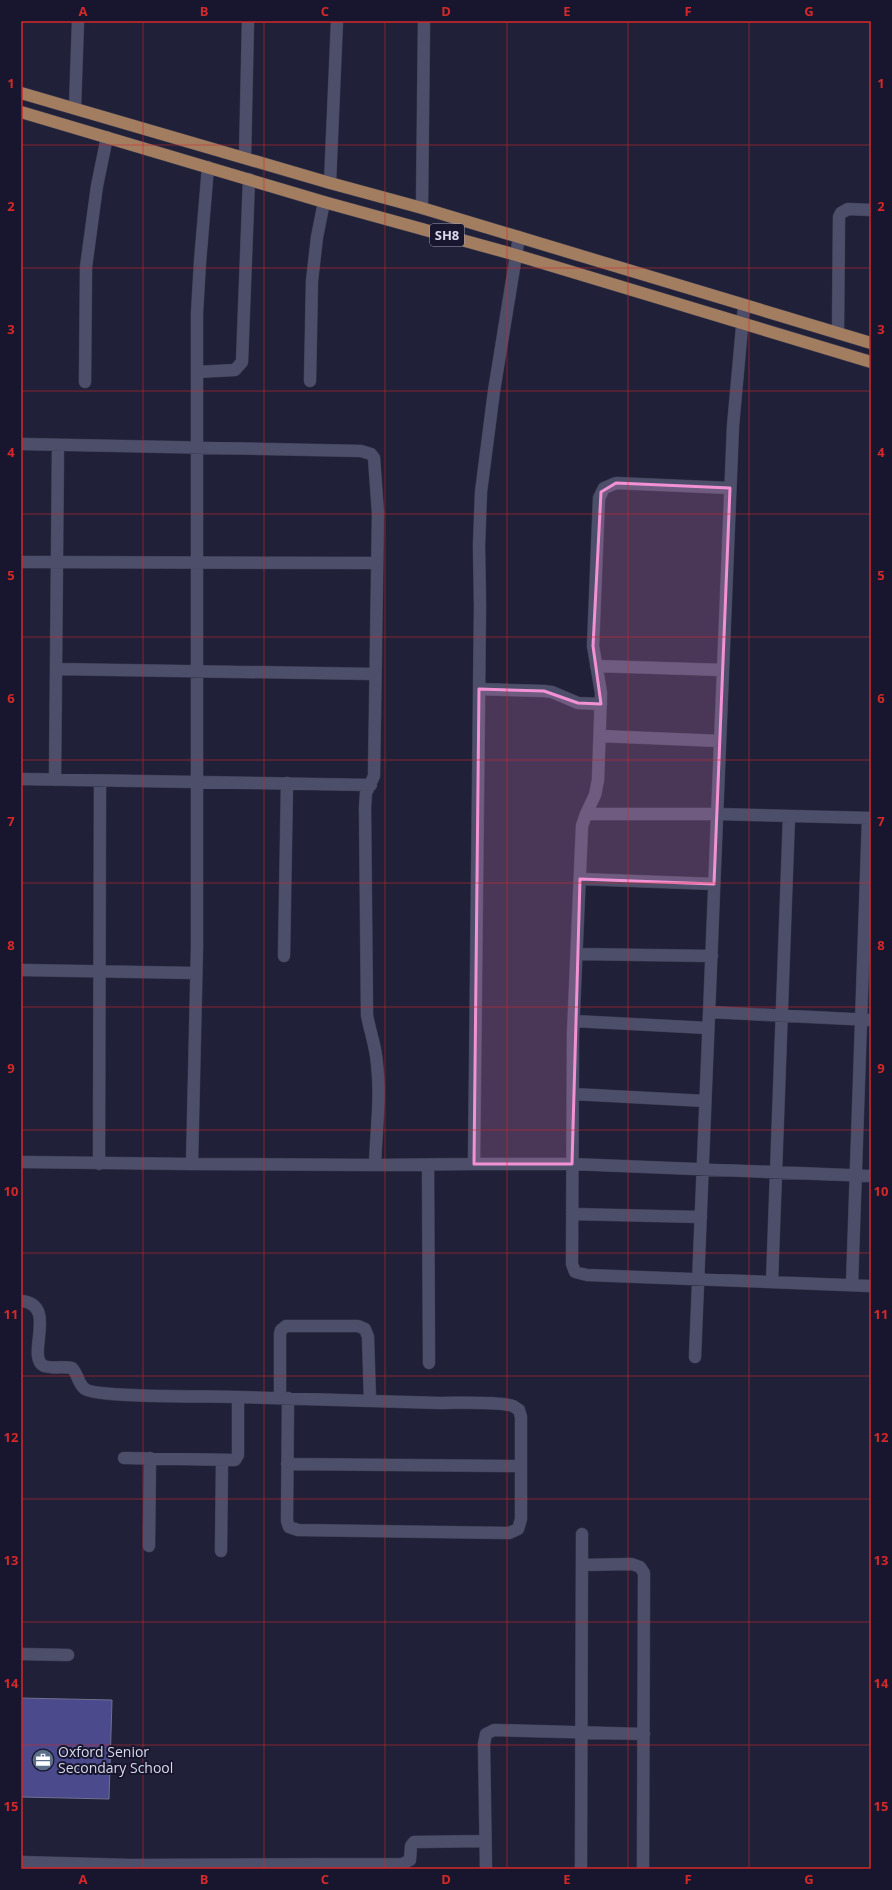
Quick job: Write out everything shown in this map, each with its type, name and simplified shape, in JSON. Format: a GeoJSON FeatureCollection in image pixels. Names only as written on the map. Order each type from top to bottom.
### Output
{"type":"FeatureCollection","features":[{"type":"Feature","properties":{"kind":"main road","name":"SH8"},"geometry":{"type":"LineString","coordinates":[[21,93],[330,183],[422,208],[871,343]]}},
{"type":"Feature","properties":{"kind":"main road","name":"SH8"},"geometry":{"type":"LineString","coordinates":[[21,112],[324,202],[516,255],[871,362]]}},
{"type":"Feature","properties":{"kind":"street"},"geometry":{"type":"LineString","coordinates":[[75,108],[78,21]]}},
{"type":"Feature","properties":{"kind":"street"},"geometry":{"type":"LineString","coordinates":[[245,157],[248,21]]}},
{"type":"Feature","properties":{"kind":"street"},"geometry":{"type":"LineString","coordinates":[[330,183],[337,21]]}},
{"type":"Feature","properties":{"kind":"street"},"geometry":{"type":"LineString","coordinates":[[422,208],[424,21]]}},
{"type":"Feature","properties":{"kind":"street"},"geometry":{"type":"LineString","coordinates":[[86,382],[87,260],[97,186],[107,137]]}},
{"type":"Feature","properties":{"kind":"street"},"geometry":{"type":"LineString","coordinates":[[192,1164],[196,973],[198,562],[197,372],[200,262],[208,167]]}},
{"type":"Feature","properties":{"kind":"street"},"geometry":{"type":"LineString","coordinates":[[197,372],[235,370],[242,362],[249,179]]}},
{"type":"Feature","properties":{"kind":"street"},"geometry":{"type":"LineString","coordinates":[[310,381],[312,282],[317,237],[324,202]]}},
{"type":"Feature","properties":{"kind":"street"},"geometry":{"type":"LineString","coordinates":[[838,333],[839,217],[841,213],[848,209],[871,210]]}},
{"type":"Feature","properties":{"kind":"street"},"geometry":{"type":"LineString","coordinates":[[474,1164],[481,492],[494,391],[519,238]]}},
{"type":"Feature","properties":{"kind":"street"},"geometry":{"type":"LineString","coordinates":[[695,1357],[730,488],[733,426],[741,323],[744,304]]}},
{"type":"Feature","properties":{"kind":"street"},"geometry":{"type":"LineString","coordinates":[[21,444],[361,451],[371,454],[375,464],[378,506],[374,776],[366,793],[365,807],[367,1015],[369,1028],[374,1039],[378,1065],[375,1166]]}},
{"type":"Feature","properties":{"kind":"street"},"geometry":{"type":"LineString","coordinates":[[55,780],[58,445]]}},
{"type":"Feature","properties":{"kind":"street"},"geometry":{"type":"LineString","coordinates":[[730,488],[616,483],[610,485],[602,492],[599,498],[593,646],[600,682],[600,736],[597,788],[582,826],[574,1021],[572,1264],[575,1272],[587,1275],[871,1286]]}},
{"type":"Feature","properties":{"kind":"street"},"geometry":{"type":"LineString","coordinates":[[21,562],[377,564]]}},
{"type":"Feature","properties":{"kind":"street"},"geometry":{"type":"LineString","coordinates":[[596,666],[723,670]]}},
{"type":"Feature","properties":{"kind":"street"},"geometry":{"type":"LineString","coordinates":[[56,669],[197,670],[375,674]]}},
{"type":"Feature","properties":{"kind":"street"},"geometry":{"type":"LineString","coordinates":[[479,690],[544,691],[552,692],[578,702],[601,704]]}},
{"type":"Feature","properties":{"kind":"street"},"geometry":{"type":"LineString","coordinates":[[600,736],[720,741]]}},
{"type":"Feature","properties":{"kind":"street"},"geometry":{"type":"LineString","coordinates":[[21,779],[371,785]]}},
{"type":"Feature","properties":{"kind":"street"},"geometry":{"type":"LineString","coordinates":[[99,1164],[100,781]]}},
{"type":"Feature","properties":{"kind":"street"},"geometry":{"type":"LineString","coordinates":[[284,956],[287,783]]}},
{"type":"Feature","properties":{"kind":"street"},"geometry":{"type":"LineString","coordinates":[[586,814],[717,814],[870,818],[866,1020],[855,1175],[852,1285]]}},
{"type":"Feature","properties":{"kind":"street"},"geometry":{"type":"LineString","coordinates":[[772,1282],[789,816]]}},
{"type":"Feature","properties":{"kind":"street"},"geometry":{"type":"LineString","coordinates":[[580,879],[714,884]]}},
{"type":"Feature","properties":{"kind":"street"},"geometry":{"type":"LineString","coordinates":[[577,954],[712,956]]}},
{"type":"Feature","properties":{"kind":"street"},"geometry":{"type":"LineString","coordinates":[[21,970],[196,973]]}},
{"type":"Feature","properties":{"kind":"street"},"geometry":{"type":"LineString","coordinates":[[709,1012],[866,1020]]}},
{"type":"Feature","properties":{"kind":"street"},"geometry":{"type":"LineString","coordinates":[[574,1021],[708,1028]]}},
{"type":"Feature","properties":{"kind":"street"},"geometry":{"type":"LineString","coordinates":[[573,1094],[705,1101]]}},
{"type":"Feature","properties":{"kind":"street"},"geometry":{"type":"LineString","coordinates":[[21,1162],[375,1166],[572,1164],[871,1176]]}},
{"type":"Feature","properties":{"kind":"street"},"geometry":{"type":"LineString","coordinates":[[428,1165],[429,1363]]}},
{"type":"Feature","properties":{"kind":"street"},"geometry":{"type":"LineString","coordinates":[[572,1214],[701,1217]]}},
{"type":"Feature","properties":{"kind":"street"},"geometry":{"type":"LineString","coordinates":[[21,1302],[35,1305],[38,1308],[39,1354],[41,1363],[45,1366],[72,1368],[77,1375],[80,1385],[87,1391],[125,1394],[284,1398],[513,1406],[518,1410],[521,1416],[521,1519],[518,1529],[509,1533],[289,1527],[287,1521],[288,1464],[284,1398],[280,1334],[283,1328],[286,1326],[358,1326],[365,1329],[368,1337],[370,1401]]}},
{"type":"Feature","properties":{"kind":"street"},"geometry":{"type":"LineString","coordinates":[[124,1458],[235,1460],[238,1455],[238,1397]]}},
{"type":"Feature","properties":{"kind":"street"},"geometry":{"type":"LineString","coordinates":[[149,1546],[150,1458]]}},
{"type":"Feature","properties":{"kind":"street"},"geometry":{"type":"LineString","coordinates":[[221,1551],[222,1460]]}},
{"type":"Feature","properties":{"kind":"street"},"geometry":{"type":"LineString","coordinates":[[288,1464],[521,1466]]}},
{"type":"Feature","properties":{"kind":"street"},"geometry":{"type":"LineString","coordinates":[[581,1869],[582,1534]]}},
{"type":"Feature","properties":{"kind":"street"},"geometry":{"type":"LineString","coordinates":[[582,1565],[632,1564],[640,1567],[644,1574],[643,1869]]}},
{"type":"Feature","properties":{"kind":"street"},"geometry":{"type":"LineString","coordinates":[[21,1654],[68,1655]]}},
{"type":"Feature","properties":{"kind":"street"},"geometry":{"type":"LineString","coordinates":[[486,1869],[484,1744],[486,1734],[494,1730],[644,1734]]}},
{"type":"Feature","properties":{"kind":"street"},"geometry":{"type":"LineString","coordinates":[[21,1862],[139,1865],[408,1865],[411,1846],[414,1842],[485,1841]]}},
{"type":"Feature","properties":{"kind":"highlighted area"},"geometry":{"type":"Polygon","coordinates":[[[616,483],[730,488],[714,884],[580,879],[572,1164],[474,1164],[479,689],[544,691],[578,703],[601,704],[593,646],[601,492],[616,483]]]}},
{"type":"Feature","properties":{"kind":"building"},"geometry":{"type":"Polygon","coordinates":[[[21,1698],[112,1700],[109,1799],[21,1797],[21,1698]]]}},
{"type":"Feature","properties":{"kind":"place","name":"Oxford Senior Secondary School"},"geometry":{"type":"Point","coordinates":[43,1760]}}]}
